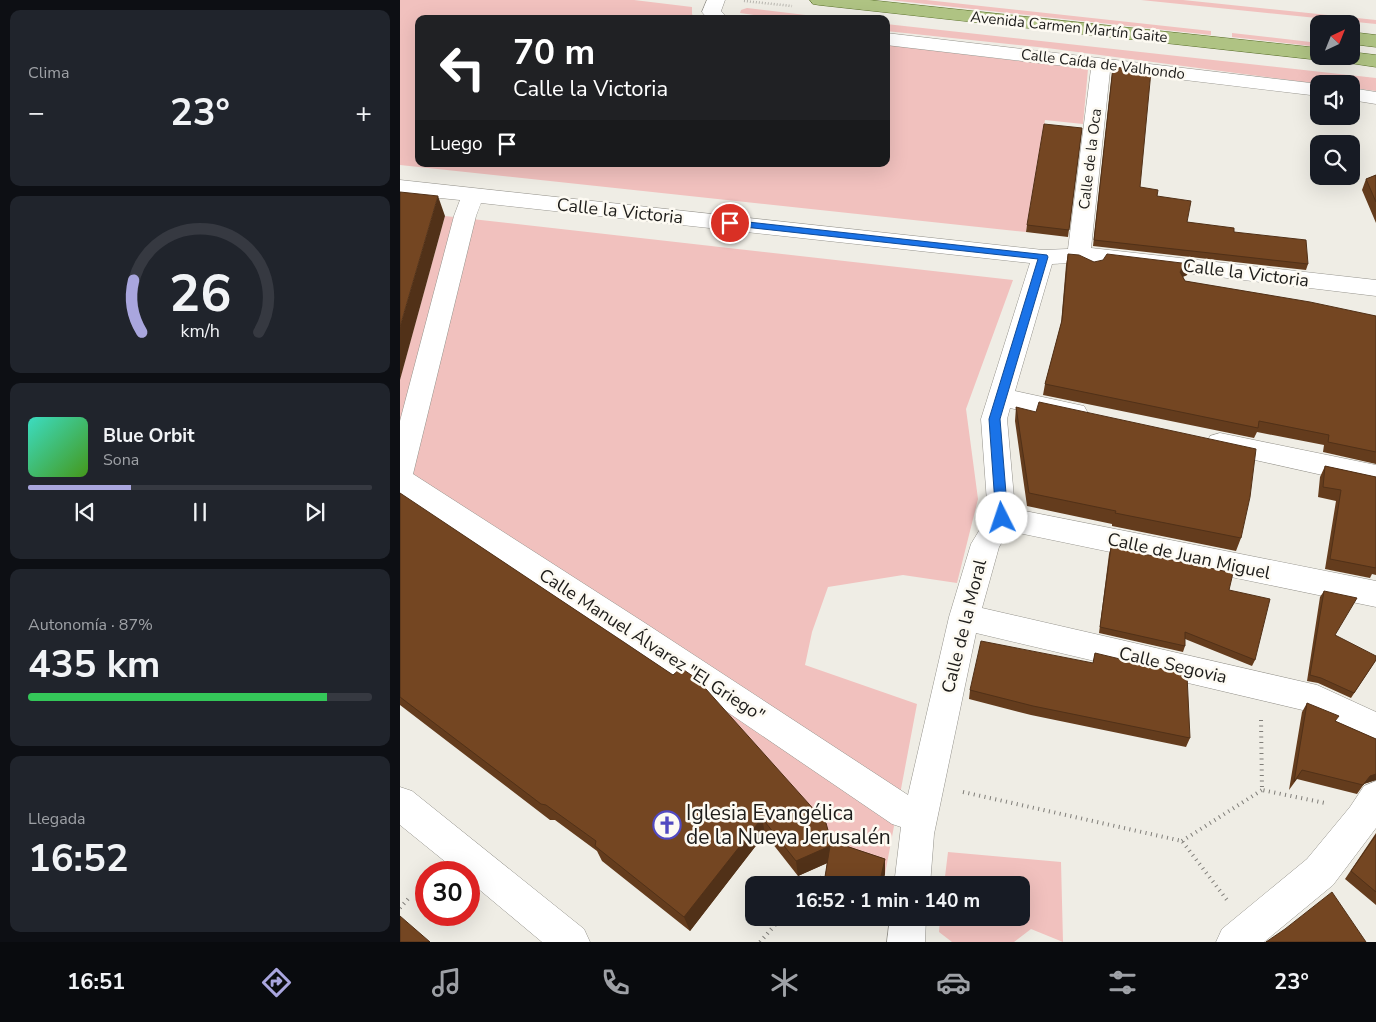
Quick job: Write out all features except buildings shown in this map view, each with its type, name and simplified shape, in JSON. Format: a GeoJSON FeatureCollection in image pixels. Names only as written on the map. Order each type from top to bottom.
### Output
{"type":"FeatureCollection","features":[{"type":"Feature","properties":{"kind":"main road","name":"Avenida Carmen Martín Gaite"},"geometry":{"type":"LineString","coordinates":[[819,0],[1310,53]]}},
{"type":"Feature","properties":{"kind":"main road"},"geometry":{"type":"LineString","coordinates":[[1360,39],[1376,41]]}},
{"type":"Feature","properties":{"kind":"main road"},"geometry":{"type":"LineString","coordinates":[[1360,58],[1376,60]]}},
{"type":"Feature","properties":{"kind":"street"},"geometry":{"type":"LineString","coordinates":[[714,15],[711,12],[716,0]]}},
{"type":"Feature","properties":{"kind":"street","name":"Calle Caída de Valhondo"},"geometry":{"type":"LineString","coordinates":[[890,40],[1310,89]]}},
{"type":"Feature","properties":{"kind":"street","name":"Calle de la Oca"},"geometry":{"type":"LineString","coordinates":[[1079,254],[1101,64]]}},
{"type":"Feature","properties":{"kind":"street"},"geometry":{"type":"LineString","coordinates":[[1360,95],[1376,98]]}},
{"type":"Feature","properties":{"kind":"street","name":"Calle la Victoria"},"geometry":{"type":"LineString","coordinates":[[400,187],[1043,257],[1079,254],[1098,255],[1376,288]]}},
{"type":"Feature","properties":{"kind":"street"},"geometry":{"type":"LineString","coordinates":[[400,473],[465,216],[473,195]]}},
{"type":"Feature","properties":{"kind":"street"},"geometry":{"type":"LineString","coordinates":[[1079,254],[1096,267],[1104,269],[1278,298]]}},
{"type":"Feature","properties":{"kind":"street"},"geometry":{"type":"LineString","coordinates":[[1002,518],[994,419],[1043,257]]}},
{"type":"Feature","properties":{"kind":"street"},"geometry":{"type":"LineString","coordinates":[[1001,397],[1100,418]]}},
{"type":"Feature","properties":{"kind":"street"},"geometry":{"type":"LineString","coordinates":[[1195,438],[1376,476]]}},
{"type":"Feature","properties":{"kind":"street","name":"Calle Manuel Álvarez \"El Griego\""},"geometry":{"type":"LineString","coordinates":[[400,480],[634,632],[904,812]]}},
{"type":"Feature","properties":{"kind":"street","name":"Calle de Juan Miguel"},"geometry":{"type":"LineString","coordinates":[[1002,518],[1376,594]]}},
{"type":"Feature","properties":{"kind":"street","name":"Calle de la Moral"},"geometry":{"type":"LineString","coordinates":[[913,876],[917,834],[964,617],[985,544],[1002,518]]}},
{"type":"Feature","properties":{"kind":"street","name":"Calle Segovia"},"geometry":{"type":"LineString","coordinates":[[964,617],[1195,669],[1317,699],[1376,728]]}},
{"type":"Feature","properties":{"kind":"street"},"geometry":{"type":"LineString","coordinates":[[400,803],[571,942]]}},
{"type":"Feature","properties":{"kind":"street"},"geometry":{"type":"LineString","coordinates":[[1243,936],[1320,872],[1371,805]]}},
{"type":"Feature","properties":{"kind":"street"},"geometry":{"type":"LineString","coordinates":[[906,942],[907,926]]}},
{"type":"Feature","properties":{"kind":"path"},"geometry":{"type":"LineString","coordinates":[[1261,718],[1262,790]]}},
{"type":"Feature","properties":{"kind":"path"},"geometry":{"type":"LineString","coordinates":[[1182,841],[1262,790],[1371,805]]}},
{"type":"Feature","properties":{"kind":"path"},"geometry":{"type":"LineString","coordinates":[[961,792],[1182,841],[1243,936]]}},
{"type":"Feature","properties":{"kind":"path"},"geometry":{"type":"LineString","coordinates":[[400,908],[408,899]]}},
{"type":"Feature","properties":{"kind":"path"},"geometry":{"type":"LineString","coordinates":[[760,942],[774,926]]}},
{"type":"Feature","properties":{"kind":"shaded area"},"geometry":{"type":"Polygon","coordinates":[[[400,0],[634,0],[692,7],[693,15],[415,15],[415,167],[400,165],[400,0]]]}},
{"type":"Feature","properties":{"kind":"shaded area"},"geometry":{"type":"Polygon","coordinates":[[[889,0],[926,0],[1211,31],[1211,35],[889,0]]]}},
{"type":"Feature","properties":{"kind":"shaded area"},"geometry":{"type":"Polygon","coordinates":[[[1141,0],[1183,0],[1328,15],[1310,15],[1310,17],[1141,0]]]}},
{"type":"Feature","properties":{"kind":"shaded area"},"geometry":{"type":"Polygon","coordinates":[[[747,8],[806,15],[753,15],[740,13],[741,10],[747,8]]]}},
{"type":"Feature","properties":{"kind":"shaded area"},"geometry":{"type":"Polygon","coordinates":[[[1360,18],[1376,20],[1376,24],[1360,22],[1360,18]]]}},
{"type":"Feature","properties":{"kind":"shaded area"},"geometry":{"type":"Polygon","coordinates":[[[890,24],[1349,75],[1310,75],[1310,83],[1047,48],[890,31],[890,24]]]}},
{"type":"Feature","properties":{"kind":"shaded area"},"geometry":{"type":"Polygon","coordinates":[[[1232,33],[1310,42],[1310,46],[1232,37],[1232,33]]]}},
{"type":"Feature","properties":{"kind":"shaded area"},"geometry":{"type":"Polygon","coordinates":[[[890,45],[1088,69],[1083,124],[1045,120],[1026,232],[419,167],[890,167],[890,45]]]}},
{"type":"Feature","properties":{"kind":"shaded area"},"geometry":{"type":"Polygon","coordinates":[[[1360,76],[1376,78],[1376,91],[1360,89],[1360,76]]]}},
{"type":"Feature","properties":{"kind":"shaded area"},"geometry":{"type":"Polygon","coordinates":[[[445,216],[1013,280],[966,409],[978,499],[957,583],[903,575],[828,587],[812,632],[805,665],[917,704],[885,874],[832,855],[622,655],[400,505],[400,379],[445,216]]]}},
{"type":"Feature","properties":{"kind":"shaded area"},"geometry":{"type":"Polygon","coordinates":[[[948,852],[1061,862],[1063,942],[1031,929],[1014,942],[952,942],[939,932],[939,926],[1030,926],[1030,876],[945,876],[948,852]]]}},
{"type":"Feature","properties":{"kind":"place","name":"Iglesia Evangélica de la Nueva Jerusalén"},"geometry":{"type":"Point","coordinates":[667,825]}},
{"type":"Feature","properties":{"kind":"route"},"geometry":{"type":"LineString","coordinates":[[730,223],[1043,257],[1038,279],[994,419],[1002,518]]}}]}
